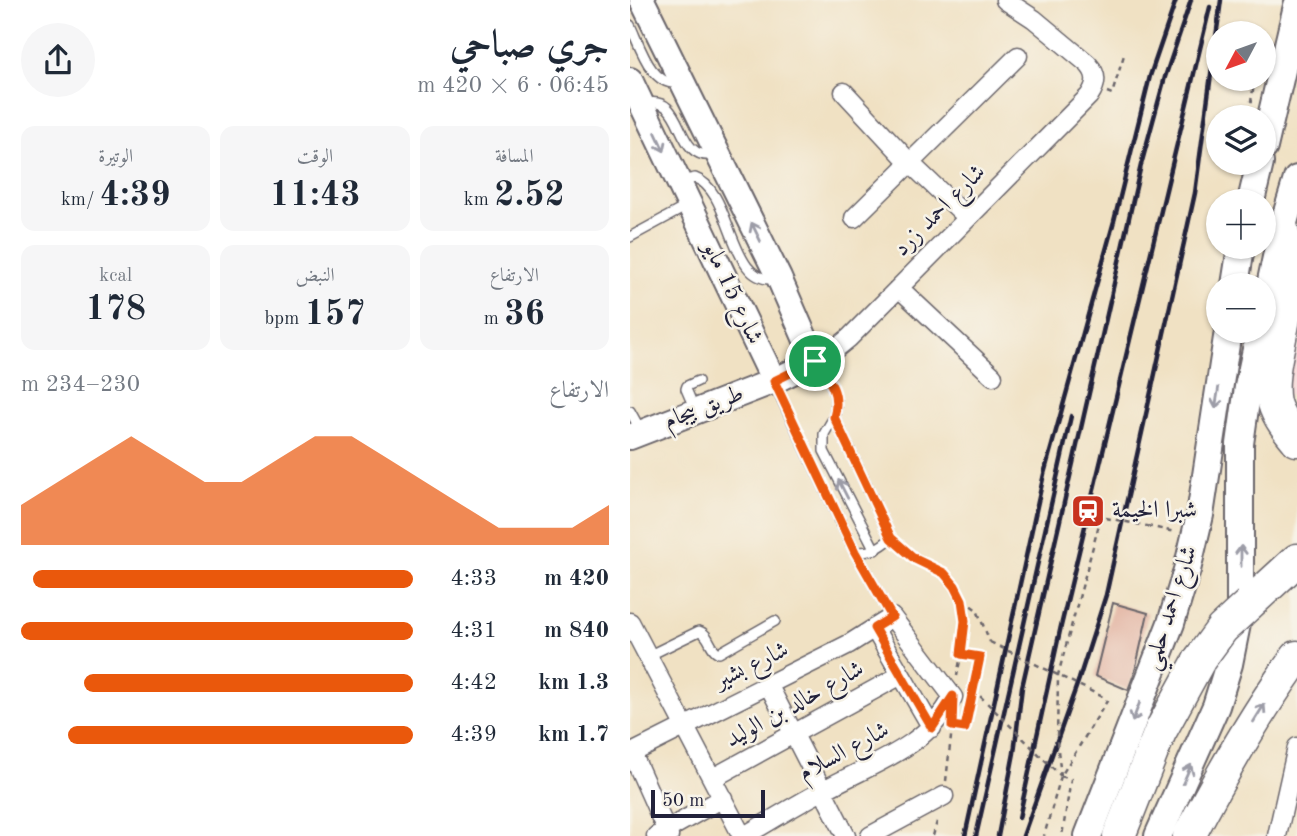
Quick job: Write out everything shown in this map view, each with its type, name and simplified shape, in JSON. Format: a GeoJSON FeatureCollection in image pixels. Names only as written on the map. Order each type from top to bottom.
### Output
{"type":"FeatureCollection","features":[{"type":"Feature","properties":{"kind":"highway"},"geometry":{"type":"LineString","coordinates":[[1282,229],[1288,285],[1273,383],[1274,403],[1283,422],[1297,439]]}},
{"type":"Feature","properties":{"kind":"highway"},"geometry":{"type":"LineString","coordinates":[[1119,836],[1160,732],[1200,659],[1222,629],[1297,560]]}},
{"type":"Feature","properties":{"kind":"highway"},"geometry":{"type":"LineString","coordinates":[[1191,833],[1251,727],[1297,657]]}},
{"type":"Feature","properties":{"kind":"main road","name":"شارع 15 مايو"},"geometry":{"type":"LineString","coordinates":[[642,0],[779,278],[815,361]]}},
{"type":"Feature","properties":{"kind":"main road"},"geometry":{"type":"LineString","coordinates":[[1274,105],[1297,6]]}},
{"type":"Feature","properties":{"kind":"main road","name":"شارع 15 مايو"},"geometry":{"type":"LineString","coordinates":[[630,80],[774,381]]}},
{"type":"Feature","properties":{"kind":"main road"},"geometry":{"type":"LineString","coordinates":[[1273,273],[1297,179]]}},
{"type":"Feature","properties":{"kind":"main road","name":"شارع احمد حلمي"},"geometry":{"type":"LineString","coordinates":[[1088,836],[1171,623],[1187,570],[1200,515],[1226,343]]}},
{"type":"Feature","properties":{"kind":"main road","name":"شارع احمد حلمي"},"geometry":{"type":"LineString","coordinates":[[1158,836],[1216,706],[1232,650],[1240,609],[1240,444],[1257,343]]}},
{"type":"Feature","properties":{"kind":"main road","name":"طريق بيجام"},"geometry":{"type":"LineString","coordinates":[[636,435],[774,381],[815,361]]}},
{"type":"Feature","properties":{"kind":"street","name":"شارع احمد زرد"},"geometry":{"type":"LineString","coordinates":[[815,361],[849,338],[1094,88],[1094,71],[1088,64],[1034,19],[1005,0]]}},
{"type":"Feature","properties":{"kind":"street"},"geometry":{"type":"LineString","coordinates":[[854,218],[1018,56]]}},
{"type":"Feature","properties":{"kind":"street"},"geometry":{"type":"LineString","coordinates":[[844,92],[910,163],[968,218]]}},
{"type":"Feature","properties":{"kind":"street"},"geometry":{"type":"LineString","coordinates":[[899,288],[993,376]]}},
{"type":"Feature","properties":{"kind":"street"},"geometry":{"type":"LineString","coordinates":[[892,617],[953,696]]}},
{"type":"Feature","properties":{"kind":"street","name":"شارع بشير"},"geometry":{"type":"LineString","coordinates":[[631,754],[769,686],[849,644],[892,617]]}},
{"type":"Feature","properties":{"kind":"street"},"geometry":{"type":"LineString","coordinates":[[630,622],[743,836]]}},
{"type":"Feature","properties":{"kind":"street"},"geometry":{"type":"LineString","coordinates":[[874,628],[932,728]]}},
{"type":"Feature","properties":{"kind":"street","name":"شارع خالد بن الوليد"},"geometry":{"type":"LineString","coordinates":[[713,778],[901,675]]}},
{"type":"Feature","properties":{"kind":"street"},"geometry":{"type":"LineString","coordinates":[[769,686],[846,836]]}},
{"type":"Feature","properties":{"kind":"street","name":"شارع السلام"},"geometry":{"type":"LineString","coordinates":[[743,836],[822,790],[913,743],[932,728],[953,696]]}},
{"type":"Feature","properties":{"kind":"street"},"geometry":{"type":"LineString","coordinates":[[1277,836],[1297,747]]}},
{"type":"Feature","properties":{"kind":"street"},"geometry":{"type":"LineString","coordinates":[[631,754],[664,834],[723,798]]}},
{"type":"Feature","properties":{"kind":"street"},"geometry":{"type":"LineString","coordinates":[[870,836],[944,796]]}},
{"type":"Feature","properties":{"kind":"lane"},"geometry":{"type":"LineString","coordinates":[[630,25],[655,75],[669,84],[682,81]]}},
{"type":"Feature","properties":{"kind":"lane"},"geometry":{"type":"LineString","coordinates":[[643,105],[657,103],[670,109],[690,149],[700,155],[718,154]]}},
{"type":"Feature","properties":{"kind":"lane"},"geometry":{"type":"LineString","coordinates":[[679,182],[695,178],[709,186],[749,271],[762,279],[779,278]]}},
{"type":"Feature","properties":{"kind":"lane"},"geometry":{"type":"LineString","coordinates":[[630,237],[690,205]]}},
{"type":"Feature","properties":{"kind":"lane"},"geometry":{"type":"LineString","coordinates":[[815,361],[834,386],[837,403],[834,417],[824,434],[824,451],[875,550]]}},
{"type":"Feature","properties":{"kind":"lane"},"geometry":{"type":"LineString","coordinates":[[696,411],[686,390],[687,386],[698,380]]}},
{"type":"Feature","properties":{"kind":"lane","name":"شارع 15 مايو"},"geometry":{"type":"LineString","coordinates":[[774,381],[855,552],[892,617]]}},
{"type":"Feature","properties":{"kind":"lane"},"geometry":{"type":"LineString","coordinates":[[630,411],[636,435]]}},
{"type":"Feature","properties":{"kind":"lane"},"geometry":{"type":"LineString","coordinates":[[834,417],[891,538],[875,550],[867,553],[855,552]]}},
{"type":"Feature","properties":{"kind":"lane"},"geometry":{"type":"LineString","coordinates":[[648,656],[699,631],[705,633],[715,651],[719,653],[775,621]]}},
{"type":"Feature","properties":{"kind":"path"},"geometry":{"type":"LineString","coordinates":[[1112,94],[1124,55]]}},
{"type":"Feature","properties":{"kind":"path"},"geometry":{"type":"LineString","coordinates":[[1251,101],[1253,91]]}},
{"type":"Feature","properties":{"kind":"path"},"geometry":{"type":"LineString","coordinates":[[1061,776],[1057,742],[1058,675],[1101,517],[1154,528]]}},
{"type":"Feature","properties":{"kind":"path"},"geometry":{"type":"LineString","coordinates":[[891,538],[915,559],[944,573],[962,600],[965,621],[953,696],[944,796],[933,836]]}},
{"type":"Feature","properties":{"kind":"path"},"geometry":{"type":"LineString","coordinates":[[962,600],[977,610],[990,642],[1103,696],[1107,701],[1061,776],[1044,836]]}},
{"type":"Feature","properties":{"kind":"path"},"geometry":{"type":"LineString","coordinates":[[952,726],[965,728],[980,657],[961,654]]}},
{"type":"Feature","properties":{"kind":"path"},"geometry":{"type":"LineString","coordinates":[[973,689],[1061,776],[1071,779],[1062,836]]}},
{"type":"Feature","properties":{"kind":"shaded area"},"geometry":{"type":"Polygon","coordinates":[[[1297,326],[1297,397],[1279,394],[1297,326]]]}},
{"type":"Feature","properties":{"kind":"building"},"geometry":{"type":"Polygon","coordinates":[[[1113,603],[1148,613],[1128,690],[1095,676],[1113,603]]]}},
{"type":"Feature","properties":{"kind":"railway"},"geometry":{"type":"LineString","coordinates":[[965,836],[1044,474],[1114,221],[1150,76],[1176,0]]}},
{"type":"Feature","properties":{"kind":"railway"},"geometry":{"type":"LineString","coordinates":[[998,836],[1014,753],[1022,687],[1141,165],[1165,77],[1191,0]]}},
{"type":"Feature","properties":{"kind":"railway"},"geometry":{"type":"LineString","coordinates":[[1023,836],[1106,595],[1195,193],[1221,0]]}},
{"type":"Feature","properties":{"kind":"railway"},"geometry":{"type":"LineString","coordinates":[[1019,818],[1061,626],[1210,7]]}},
{"type":"Feature","properties":{"kind":"railway"},"geometry":{"type":"LineString","coordinates":[[976,836],[1071,416]]}},
{"type":"Feature","properties":{"kind":"place","name":"شبرا الخيمة"},"geometry":{"type":"Point","coordinates":[1088,511]}},
{"type":"Feature","properties":{"kind":"route"},"geometry":{"type":"LineString","coordinates":[[815,361],[834,386],[837,403],[834,417],[891,538],[915,559],[944,573],[962,600],[965,621],[961,654],[980,657],[965,728],[952,726],[953,696],[947,709],[932,728],[874,628],[892,617],[855,552],[774,381],[815,361]]}}]}
